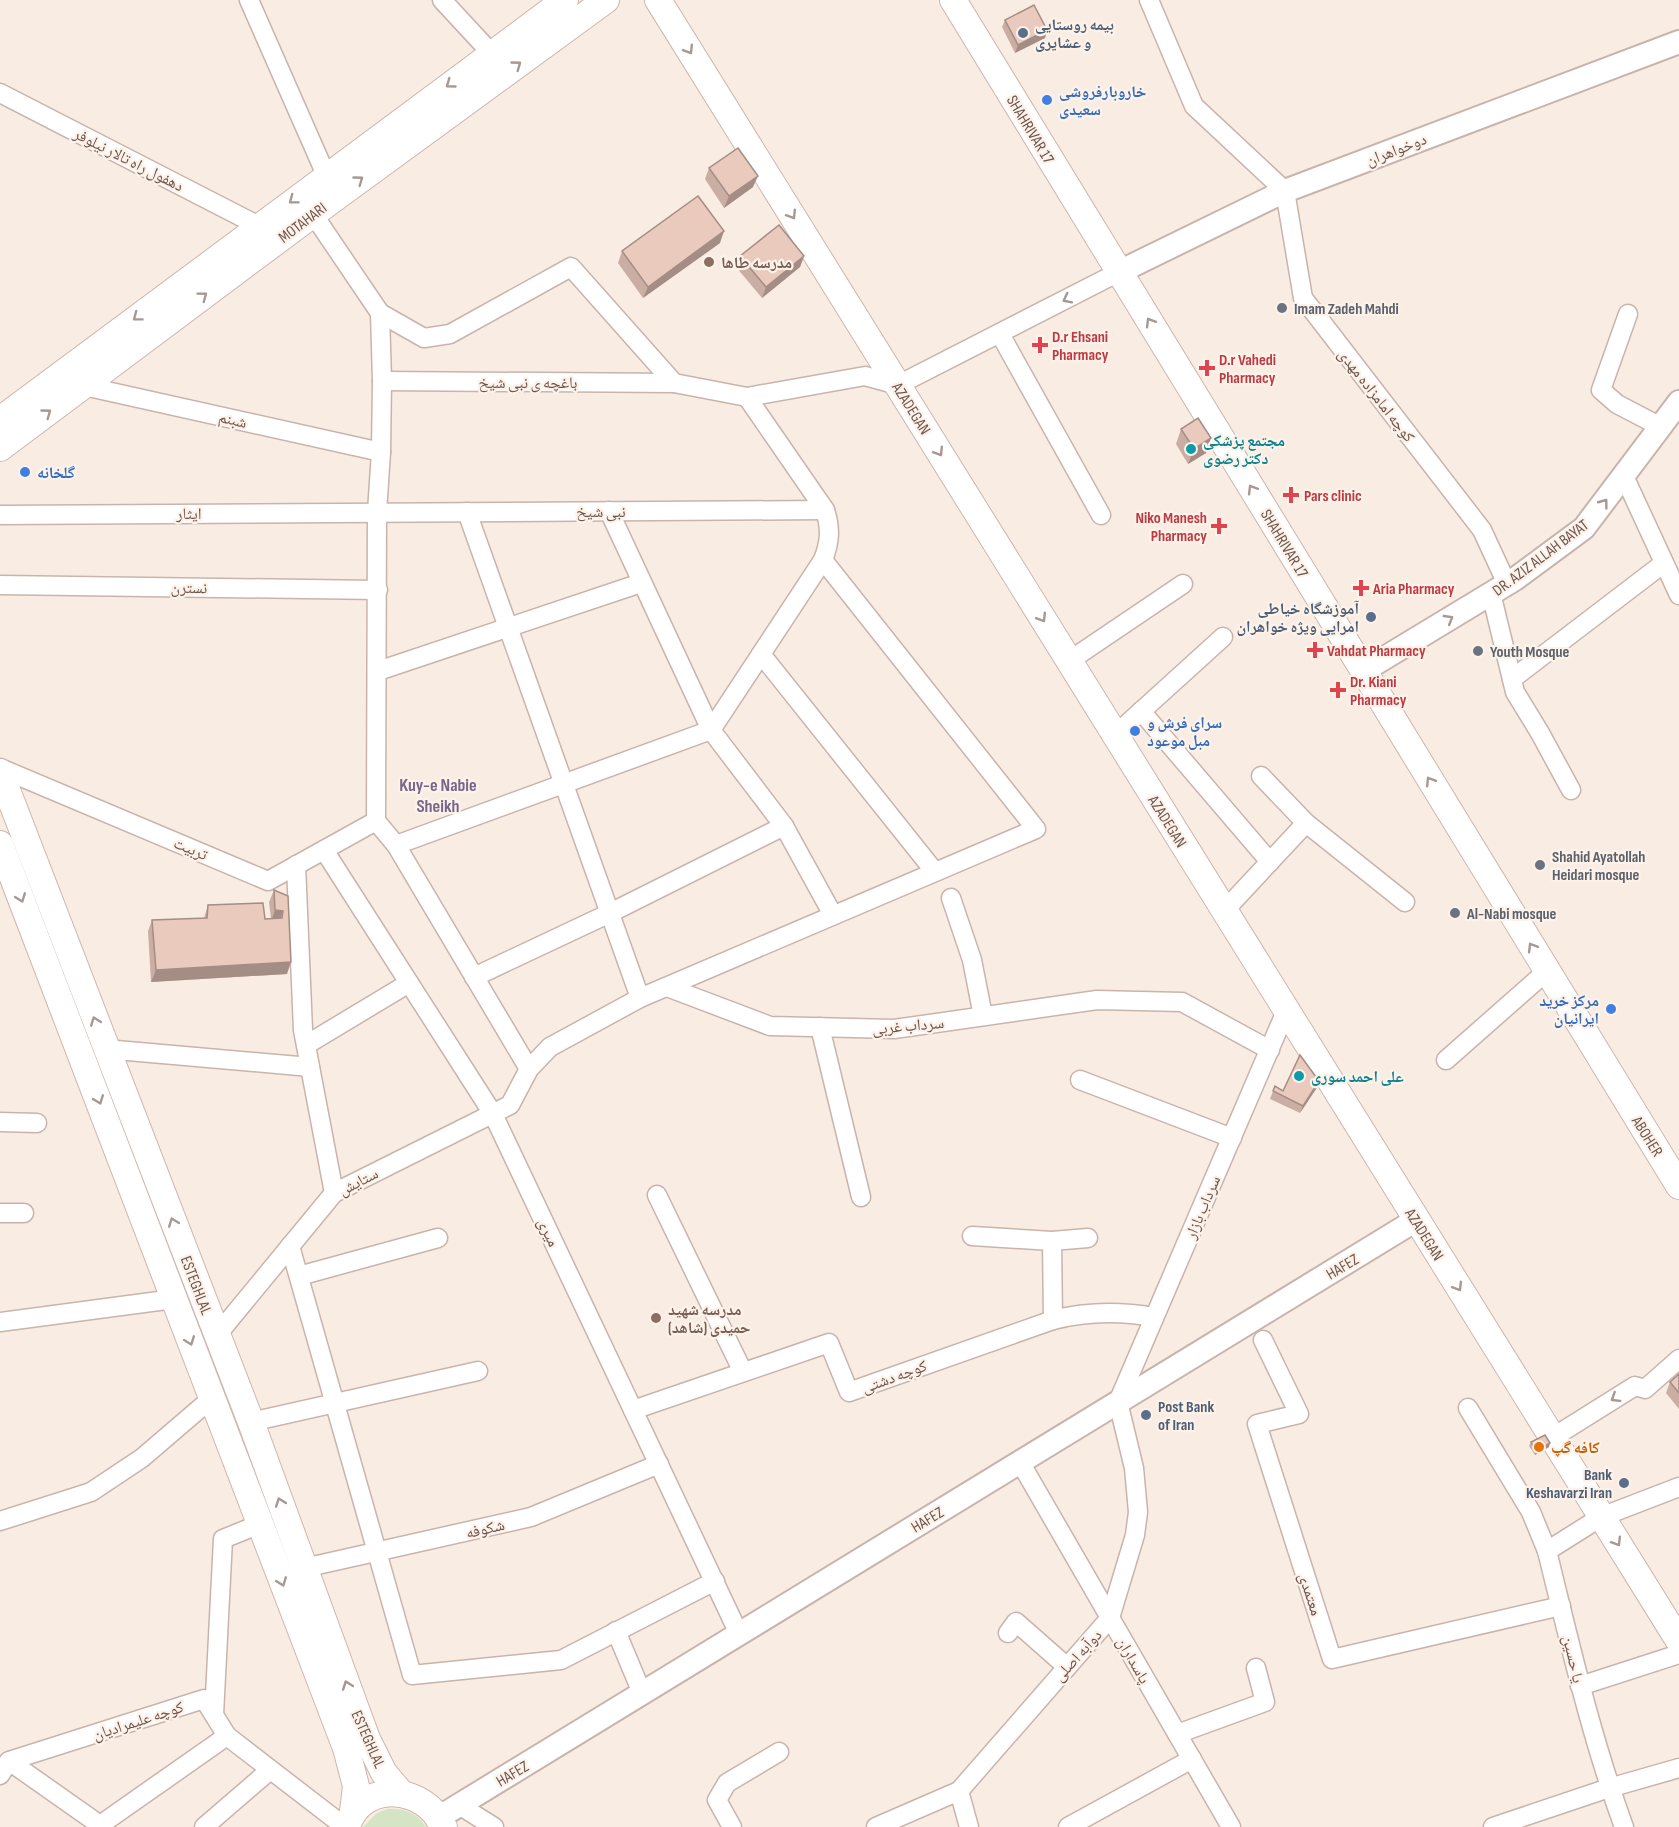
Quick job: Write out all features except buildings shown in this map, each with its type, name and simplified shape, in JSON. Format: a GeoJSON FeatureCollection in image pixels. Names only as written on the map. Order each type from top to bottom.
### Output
{"type":"FeatureCollection","features":[{"type":"Feature","properties":{"kind":"main road","name":"MOTAHARI"},"geometry":{"type":"LineString","coordinates":[[0,420],[326,175],[565,0]]}},
{"type":"Feature","properties":{"kind":"main road","name":"MOTAHARI"},"geometry":{"type":"LineString","coordinates":[[0,448],[313,214],[606,0]]}},
{"type":"Feature","properties":{"kind":"main road","name":"AZADEGAN"},"geometry":{"type":"LineString","coordinates":[[658,0],[1679,1641]]}},
{"type":"Feature","properties":{"kind":"main road","name":"SHAHRIVAR 17"},"geometry":{"type":"LineString","coordinates":[[953,0],[1617,1086]]}},
{"type":"Feature","properties":{"kind":"main road","name":"ESTEGHLAL"},"geometry":{"type":"LineString","coordinates":[[0,770],[105,1049],[251,1422],[367,1738],[384,1773],[401,1793]]}},
{"type":"Feature","properties":{"kind":"main road","name":"ESTEGHLAL"},"geometry":{"type":"LineString","coordinates":[[0,843],[346,1748],[356,1786],[348,1822]]}},
{"type":"Feature","properties":{"kind":"main road","name":"ABOHER"},"geometry":{"type":"LineString","coordinates":[[1617,1086],[1679,1186]]}},
{"type":"Feature","properties":{"kind":"main road"},"geometry":{"type":"LineString","coordinates":[[348,1822],[367,1799],[383,1793],[401,1793],[419,1800],[434,1812],[447,1817]]}},
{"type":"Feature","properties":{"kind":"street"},"geometry":{"type":"LineString","coordinates":[[249,0],[326,175]]}},
{"type":"Feature","properties":{"kind":"street"},"geometry":{"type":"LineString","coordinates":[[442,0],[492,54]]}},
{"type":"Feature","properties":{"kind":"street"},"geometry":{"type":"LineString","coordinates":[[1149,0],[1194,106],[1285,191]]}},
{"type":"Feature","properties":{"kind":"street","name":"دوخواهران"},"geometry":{"type":"LineString","coordinates":[[1119,273],[1285,191],[1679,42]]}},
{"type":"Feature","properties":{"kind":"street","name":"دهفول راه تالار نیلوفر"},"geometry":{"type":"LineString","coordinates":[[0,93],[259,226]]}},
{"type":"Feature","properties":{"kind":"street","name":"کوچه امامزاده مهدی"},"geometry":{"type":"LineString","coordinates":[[1285,191],[1303,298],[1482,530],[1499,589],[1515,692],[1571,790]]}},
{"type":"Feature","properties":{"kind":"street"},"geometry":{"type":"LineString","coordinates":[[313,214],[380,313],[424,338],[450,334],[571,267],[674,383]]}},
{"type":"Feature","properties":{"kind":"street"},"geometry":{"type":"LineString","coordinates":[[396,845],[711,730],[823,560],[830,542],[830,524],[825,510],[747,398],[865,376],[898,385],[1119,273]]}},
{"type":"Feature","properties":{"kind":"street"},"geometry":{"type":"LineString","coordinates":[[380,313],[382,381],[377,512],[376,821],[396,845],[529,1069],[550,1047],[640,998],[1036,829],[823,560]]}},
{"type":"Feature","properties":{"kind":"street"},"geometry":{"type":"LineString","coordinates":[[1628,314],[1601,390],[1617,404],[1661,427]]}},
{"type":"Feature","properties":{"kind":"street"},"geometry":{"type":"LineString","coordinates":[[1000,334],[1101,514]]}},
{"type":"Feature","properties":{"kind":"street","name":"باغچه ی نبی شیخ"},"geometry":{"type":"LineString","coordinates":[[382,381],[674,383],[747,398]]}},
{"type":"Feature","properties":{"kind":"street","name":"شبنم"},"geometry":{"type":"LineString","coordinates":[[84,386],[381,452]]}},
{"type":"Feature","properties":{"kind":"street","name":"DR. AZIZ ALLAH BAYAT"},"geometry":{"type":"LineString","coordinates":[[1363,671],[1499,589],[1584,528],[1679,402]]}},
{"type":"Feature","properties":{"kind":"street"},"geometry":{"type":"LineString","coordinates":[[1624,476],[1679,595]]}},
{"type":"Feature","properties":{"kind":"street","name":"نبی شیخ"},"geometry":{"type":"LineString","coordinates":[[377,512],[825,510]]}},
{"type":"Feature","properties":{"kind":"street"},"geometry":{"type":"LineString","coordinates":[[609,511],[711,730],[784,826],[833,915]]}},
{"type":"Feature","properties":{"kind":"street","name":"ایثار"},"geometry":{"type":"LineString","coordinates":[[0,514],[377,512]]}},
{"type":"Feature","properties":{"kind":"street"},"geometry":{"type":"LineString","coordinates":[[468,512],[640,998]]}},
{"type":"Feature","properties":{"kind":"street"},"geometry":{"type":"LineString","coordinates":[[1512,679],[1664,563]]}},
{"type":"Feature","properties":{"kind":"street"},"geometry":{"type":"LineString","coordinates":[[378,671],[641,583]]}},
{"type":"Feature","properties":{"kind":"street"},"geometry":{"type":"LineString","coordinates":[[1069,661],[1183,584]]}},
{"type":"Feature","properties":{"kind":"street","name":"نسترن"},"geometry":{"type":"LineString","coordinates":[[0,585],[378,590]]}},
{"type":"Feature","properties":{"kind":"street"},"geometry":{"type":"LineString","coordinates":[[1115,735],[1223,637]]}},
{"type":"Feature","properties":{"kind":"street"},"geometry":{"type":"LineString","coordinates":[[761,654],[935,872]]}},
{"type":"Feature","properties":{"kind":"street"},"geometry":{"type":"LineString","coordinates":[[1141,711],[1270,862]]}},
{"type":"Feature","properties":{"kind":"street","name":"تربیت"},"geometry":{"type":"LineString","coordinates":[[0,770],[268,881],[376,821]]}},
{"type":"Feature","properties":{"kind":"street"},"geometry":{"type":"LineString","coordinates":[[1261,776],[1306,823],[1405,902]]}},
{"type":"Feature","properties":{"kind":"street"},"geometry":{"type":"LineString","coordinates":[[1224,911],[1306,823]]}},
{"type":"Feature","properties":{"kind":"street"},"geometry":{"type":"LineString","coordinates":[[474,977],[610,913],[784,826]]}},
{"type":"Feature","properties":{"kind":"street","name":"میری"},"geometry":{"type":"LineString","coordinates":[[324,850],[493,1114],[739,1634]]}},
{"type":"Feature","properties":{"kind":"street"},"geometry":{"type":"LineString","coordinates":[[296,865],[303,1030],[334,1193]]}},
{"type":"Feature","properties":{"kind":"street"},"geometry":{"type":"LineString","coordinates":[[951,898],[972,960],[983,1016]]}},
{"type":"Feature","properties":{"kind":"street"},"geometry":{"type":"LineString","coordinates":[[1446,1060],[1547,971]]}},
{"type":"Feature","properties":{"kind":"street"},"geometry":{"type":"LineString","coordinates":[[306,1046],[409,983]]}},
{"type":"Feature","properties":{"kind":"street","name":"سرداب غربی"},"geometry":{"type":"LineString","coordinates":[[667,987],[770,1026],[894,1029],[1097,1000],[1182,1002],[1270,1050]]}},
{"type":"Feature","properties":{"kind":"street","name":"سرداب بازار"},"geometry":{"type":"LineString","coordinates":[[1118,1402],[1286,1011]]}},
{"type":"Feature","properties":{"kind":"street"},"geometry":{"type":"LineString","coordinates":[[820,1027],[861,1197]]}},
{"type":"Feature","properties":{"kind":"street"},"geometry":{"type":"LineString","coordinates":[[105,1049],[310,1067]]}},
{"type":"Feature","properties":{"kind":"street","name":"ستایش"},"geometry":{"type":"LineString","coordinates":[[217,1335],[334,1193],[510,1105],[529,1069]]}},
{"type":"Feature","properties":{"kind":"street"},"geometry":{"type":"LineString","coordinates":[[1080,1080],[1232,1138]]}},
{"type":"Feature","properties":{"kind":"street"},"geometry":{"type":"LineString","coordinates":[[0,1122],[37,1123]]}},
{"type":"Feature","properties":{"kind":"street"},"geometry":{"type":"LineString","coordinates":[[657,1195],[743,1372]]}},
{"type":"Feature","properties":{"kind":"street"},"geometry":{"type":"LineString","coordinates":[[0,1213],[24,1213]]}},
{"type":"Feature","properties":{"kind":"street","name":"HAFEZ"},"geometry":{"type":"LineString","coordinates":[[447,1817],[739,1634],[1416,1220]]}},
{"type":"Feature","properties":{"kind":"street"},"geometry":{"type":"LineString","coordinates":[[972,1236],[1052,1241],[1088,1238]]}},
{"type":"Feature","properties":{"kind":"street"},"geometry":{"type":"LineString","coordinates":[[299,1276],[438,1238]]}},
{"type":"Feature","properties":{"kind":"street"},"geometry":{"type":"LineString","coordinates":[[1052,1241],[1053,1320]]}},
{"type":"Feature","properties":{"kind":"street"},"geometry":{"type":"LineString","coordinates":[[290,1246],[412,1675],[561,1660],[715,1581]]}},
{"type":"Feature","properties":{"kind":"street"},"geometry":{"type":"LineString","coordinates":[[0,1322],[174,1299]]}},
{"type":"Feature","properties":{"kind":"street","name":"کوچه دشتی"},"geometry":{"type":"LineString","coordinates":[[633,1410],[829,1343],[849,1392],[1053,1320],[1093,1312],[1154,1317]]}},
{"type":"Feature","properties":{"kind":"street","name":"معتمدی"},"geometry":{"type":"LineString","coordinates":[[1263,1340],[1299,1414],[1257,1424],[1332,1659],[1561,1606]]}},
{"type":"Feature","properties":{"kind":"street"},"geometry":{"type":"LineString","coordinates":[[1552,1438],[1635,1386],[1645,1389],[1679,1359]]}},
{"type":"Feature","properties":{"kind":"street"},"geometry":{"type":"LineString","coordinates":[[251,1422],[477,1371]]}},
{"type":"Feature","properties":{"kind":"street"},"geometry":{"type":"LineString","coordinates":[[0,1521],[91,1492],[142,1458],[212,1398]]}},
{"type":"Feature","properties":{"kind":"street","name":"دوآبه اصلی"},"geometry":{"type":"LineString","coordinates":[[876,1827],[959,1791],[1110,1618],[1136,1535],[1138,1512],[1134,1468],[1118,1402]]}},
{"type":"Feature","properties":{"kind":"street","name":"یا حسین"},"geometry":{"type":"LineString","coordinates":[[1468,1408],[1531,1512],[1547,1551],[1580,1686],[1609,1788],[1624,1827]]}},
{"type":"Feature","properties":{"kind":"street","name":"پاسداران"},"geometry":{"type":"LineString","coordinates":[[1020,1462],[1231,1827]]}},
{"type":"Feature","properties":{"kind":"street","name":"شکوفه"},"geometry":{"type":"LineString","coordinates":[[304,1568],[531,1517],[659,1464]]}},
{"type":"Feature","properties":{"kind":"street"},"geometry":{"type":"LineString","coordinates":[[1547,1551],[1601,1517],[1679,1487]]}},
{"type":"Feature","properties":{"kind":"street"},"geometry":{"type":"LineString","coordinates":[[214,1715],[223,1539],[260,1524]]}},
{"type":"Feature","properties":{"kind":"street"},"geometry":{"type":"LineString","coordinates":[[1008,1633],[1016,1622],[1066,1666]]}},
{"type":"Feature","properties":{"kind":"street"},"geometry":{"type":"LineString","coordinates":[[616,1631],[642,1694]]}},
{"type":"Feature","properties":{"kind":"street"},"geometry":{"type":"LineString","coordinates":[[1580,1686],[1679,1654]]}},
{"type":"Feature","properties":{"kind":"street"},"geometry":{"type":"LineString","coordinates":[[1177,1734],[1265,1702],[1256,1668]]}},
{"type":"Feature","properties":{"kind":"street","name":"کوچه علیمرادیان"},"geometry":{"type":"LineString","coordinates":[[5,1768],[204,1699],[227,1736],[269,1771],[348,1822]]}},
{"type":"Feature","properties":{"kind":"street"},"geometry":{"type":"LineString","coordinates":[[5,1768],[100,1825],[227,1736]]}},
{"type":"Feature","properties":{"kind":"street"},"geometry":{"type":"LineString","coordinates":[[732,1827],[717,1800],[727,1783],[779,1752]]}},
{"type":"Feature","properties":{"kind":"street"},"geometry":{"type":"LineString","coordinates":[[1068,1827],[1192,1759]]}},
{"type":"Feature","properties":{"kind":"street"},"geometry":{"type":"LineString","coordinates":[[1493,1827],[1609,1788],[1679,1768]]}},
{"type":"Feature","properties":{"kind":"street"},"geometry":{"type":"LineString","coordinates":[[204,1827],[269,1771]]}},
{"type":"Feature","properties":{"kind":"street"},"geometry":{"type":"LineString","coordinates":[[959,1791],[969,1827]]}},
{"type":"Feature","properties":{"kind":"street"},"geometry":{"type":"LineString","coordinates":[[447,1817],[494,1827]]}},
{"type":"Feature","properties":{"kind":"green space"},"geometry":{"type":"Polygon","coordinates":[[[387,1809],[409,1812],[426,1827],[363,1827],[377,1813],[387,1809]]]}},
{"type":"Feature","properties":{"kind":"place","name":"بیمه روستایی و عشایری"},"geometry":{"type":"Point","coordinates":[1023,33]}},
{"type":"Feature","properties":{"kind":"place","name":"خاروبارفروشی سعیدی"},"geometry":{"type":"Point","coordinates":[1047,100]}},
{"type":"Feature","properties":{"kind":"place","name":"مدرسه طاها"},"geometry":{"type":"Point","coordinates":[709,262]}},
{"type":"Feature","properties":{"kind":"place","name":"Imam Zadeh Mahdi"},"geometry":{"type":"Point","coordinates":[1282,308]}},
{"type":"Feature","properties":{"kind":"place","name":"D.r Ehsani Pharmacy"},"geometry":{"type":"Point","coordinates":[1040,345]}},
{"type":"Feature","properties":{"kind":"place","name":"D.r Vahedi Pharmacy"},"geometry":{"type":"Point","coordinates":[1207,368]}},
{"type":"Feature","properties":{"kind":"place","name":"مجتمع پزشکی دکتر رضوی"},"geometry":{"type":"Point","coordinates":[1191,449]}},
{"type":"Feature","properties":{"kind":"place","name":"گلخانه"},"geometry":{"type":"Point","coordinates":[25,472]}},
{"type":"Feature","properties":{"kind":"place","name":"Pars clinic"},"geometry":{"type":"Point","coordinates":[1291,495]}},
{"type":"Feature","properties":{"kind":"place","name":"Niko Manesh Pharmacy"},"geometry":{"type":"Point","coordinates":[1219,526]}},
{"type":"Feature","properties":{"kind":"place","name":"Aria Pharmacy"},"geometry":{"type":"Point","coordinates":[1361,588]}},
{"type":"Feature","properties":{"kind":"place","name":"آموزشگاه خیاطی امرایی ویژه خواهران"},"geometry":{"type":"Point","coordinates":[1371,617]}},
{"type":"Feature","properties":{"kind":"place","name":"Vahdat Pharmacy"},"geometry":{"type":"Point","coordinates":[1315,650]}},
{"type":"Feature","properties":{"kind":"place","name":"Youth Mosque"},"geometry":{"type":"Point","coordinates":[1478,651]}},
{"type":"Feature","properties":{"kind":"place","name":"Dr. Kiani Pharmacy"},"geometry":{"type":"Point","coordinates":[1338,690]}},
{"type":"Feature","properties":{"kind":"place","name":"سرای فرش و مبل موعود"},"geometry":{"type":"Point","coordinates":[1135,731]}},
{"type":"Feature","properties":{"kind":"place","name":"Shahid Ayatollah Heidari mosque"},"geometry":{"type":"Point","coordinates":[1540,865]}},
{"type":"Feature","properties":{"kind":"place","name":"Al-Nabi mosque"},"geometry":{"type":"Point","coordinates":[1455,913]}},
{"type":"Feature","properties":{"kind":"place","name":"مرکز خرید ایرانیان"},"geometry":{"type":"Point","coordinates":[1611,1009]}},
{"type":"Feature","properties":{"kind":"place","name":"علی احمد سوری"},"geometry":{"type":"Point","coordinates":[1299,1076]}},
{"type":"Feature","properties":{"kind":"place","name":"مدرسه شهید حمیدی (شاهد)"},"geometry":{"type":"Point","coordinates":[656,1318]}},
{"type":"Feature","properties":{"kind":"place","name":"Post Bank of Iran"},"geometry":{"type":"Point","coordinates":[1146,1415]}},
{"type":"Feature","properties":{"kind":"place","name":"کافه گپ"},"geometry":{"type":"Point","coordinates":[1539,1447]}},
{"type":"Feature","properties":{"kind":"place","name":"Bank Keshavarzi Iran"},"geometry":{"type":"Point","coordinates":[1624,1483]}},
{"type":"Feature","properties":{"kind":"district","name":"Kuy-e Nabie Sheikh"},"geometry":{"type":"Point","coordinates":[438,795]}}]}
